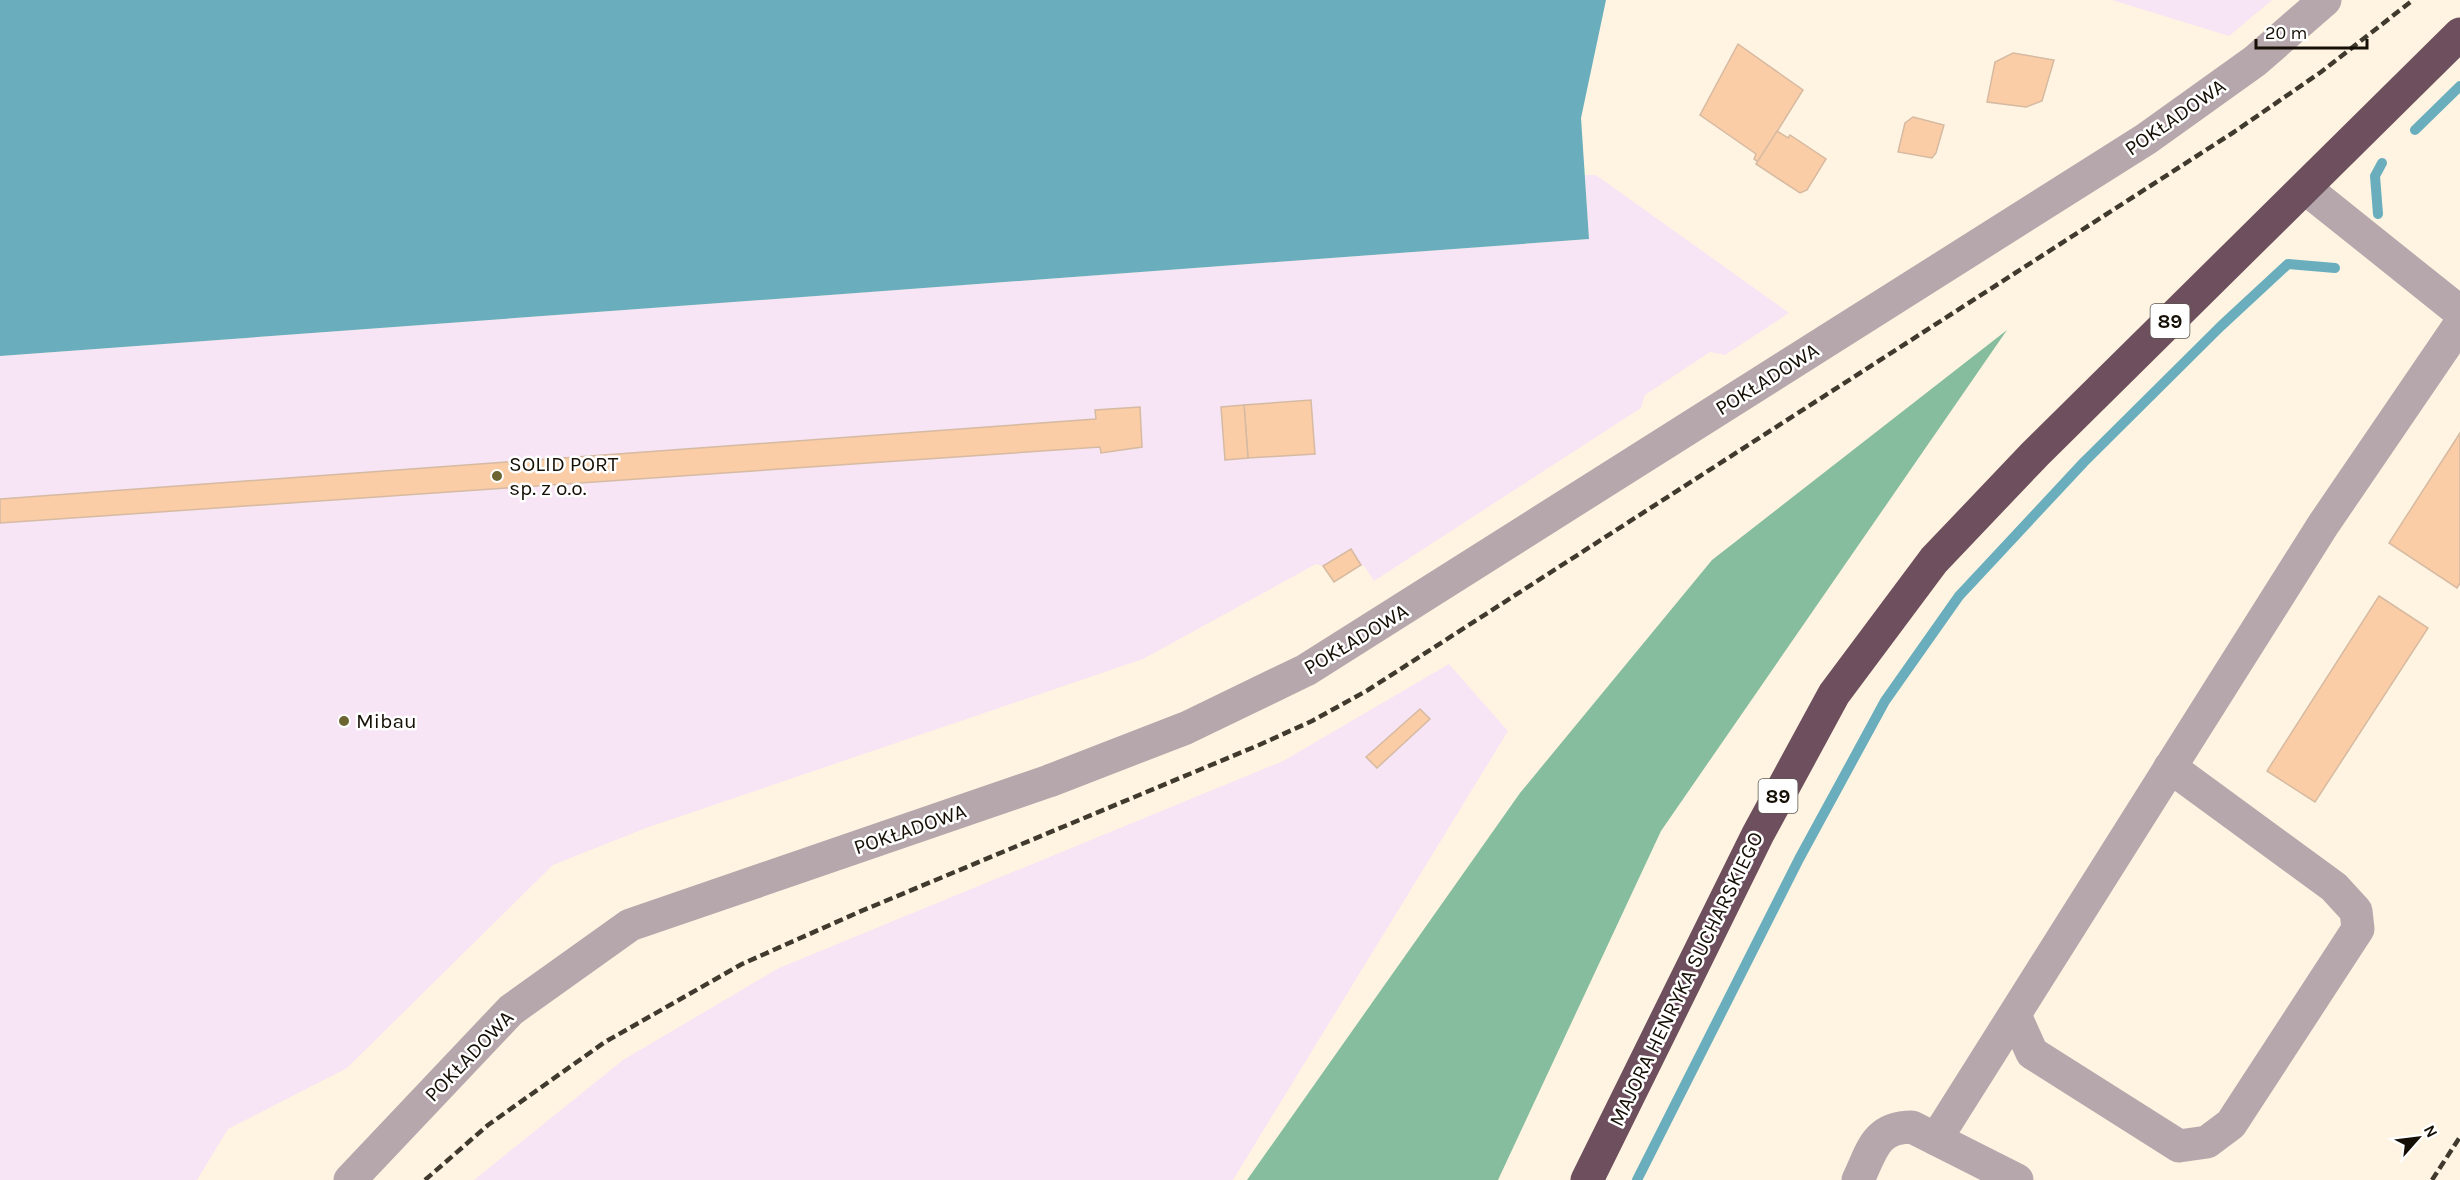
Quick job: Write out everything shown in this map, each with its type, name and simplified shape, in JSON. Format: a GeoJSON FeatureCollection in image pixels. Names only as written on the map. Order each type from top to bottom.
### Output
{"type":"FeatureCollection","features":[{"type":"Feature","properties":{"kind":"highway","name":"MAJORA HENRYKA SUCHARSKIEGO"},"geometry":{"type":"LineString","coordinates":[[1587,1180],[1758,834],[1834,694],[1934,560],[2035,454],[2460,34]]}},
{"type":"Feature","properties":{"kind":"street","name":"POKŁADOWA"},"geometry":{"type":"LineString","coordinates":[[350,1180],[511,1010],[630,925],[1049,781],[1186,728],[1306,670],[2146,139],[2255,61],[2325,0]]}},
{"type":"Feature","properties":{"kind":"street"},"geometry":{"type":"LineString","coordinates":[[2305,188],[2460,312]]}},
{"type":"Feature","properties":{"kind":"street"},"geometry":{"type":"LineString","coordinates":[[1936,1140],[2323,525],[2460,324]]}},
{"type":"Feature","properties":{"kind":"street"},"geometry":{"type":"LineString","coordinates":[[2015,1015],[2032,1053],[2179,1146],[2207,1142],[2231,1124],[2358,929],[2356,911],[2334,887],[2170,767]]}},
{"type":"Feature","properties":{"kind":"street"},"geometry":{"type":"LineString","coordinates":[[1858,1180],[1878,1137],[1895,1127],[1912,1127],[2016,1180]]}},
{"type":"Feature","properties":{"kind":"shaded area"},"geometry":{"type":"Polygon","coordinates":[[[2112,0],[2272,0],[2229,36],[2112,0]]]}},
{"type":"Feature","properties":{"kind":"shaded area"},"geometry":{"type":"Polygon","coordinates":[[[1585,175],[1596,175],[1789,313],[1725,355],[1710,352],[1645,395],[1641,408],[1374,581],[1365,567],[1361,565],[1334,582],[1323,566],[1316,564],[1143,659],[646,828],[553,865],[347,1068],[228,1129],[197,1180],[0,1180],[0,356],[1589,239],[1585,175]]]}},
{"type":"Feature","properties":{"kind":"shaded area"},"geometry":{"type":"Polygon","coordinates":[[[1449,664],[1508,731],[1233,1180],[474,1180],[623,1060],[779,968],[1283,761],[1449,664]]]}},
{"type":"Feature","properties":{"kind":"green space"},"geometry":{"type":"Polygon","coordinates":[[[2007,330],[1661,831],[1498,1180],[1247,1180],[1520,793],[1712,560],[2007,330]]]}},
{"type":"Feature","properties":{"kind":"water"},"geometry":{"type":"Polygon","coordinates":[[[0,0],[1606,0],[1581,118],[1589,239],[0,356],[0,0]]]}},
{"type":"Feature","properties":{"kind":"building"},"geometry":{"type":"Polygon","coordinates":[[[1738,44],[1803,90],[1758,162],[1754,159],[1756,154],[1700,115],[1738,44]]]}},
{"type":"Feature","properties":{"kind":"building"},"geometry":{"type":"Polygon","coordinates":[[[2013,53],[2054,60],[2042,101],[2026,107],[1987,102],[1995,62],[2013,53]]]}},
{"type":"Feature","properties":{"kind":"building"},"geometry":{"type":"Polygon","coordinates":[[[1913,117],[1944,125],[1936,153],[1932,158],[1898,152],[1905,123],[1913,117]]]}},
{"type":"Feature","properties":{"kind":"building"},"geometry":{"type":"Polygon","coordinates":[[[1777,131],[1788,138],[1790,135],[1826,159],[1807,190],[1800,193],[1756,164],[1777,131]]]}},
{"type":"Feature","properties":{"kind":"building"},"geometry":{"type":"Polygon","coordinates":[[[1311,400],[1315,454],[1248,458],[1244,405],[1311,400]]]}},
{"type":"Feature","properties":{"kind":"building"},"geometry":{"type":"Polygon","coordinates":[[[1244,405],[1248,458],[1225,460],[1221,407],[1244,405]]]}},
{"type":"Feature","properties":{"kind":"building","name":"SOLID PORT sp. z o.o."},"geometry":{"type":"Polygon","coordinates":[[[1140,407],[1142,447],[1101,453],[1100,447],[0,523],[0,499],[1096,419],[1095,410],[1140,407]]]}},
{"type":"Feature","properties":{"kind":"building"},"geometry":{"type":"Polygon","coordinates":[[[2460,433],[2460,583],[2457,588],[2389,543],[2460,433]]]}},
{"type":"Feature","properties":{"kind":"building"},"geometry":{"type":"Polygon","coordinates":[[[1351,549],[1361,565],[1334,582],[1323,566],[1351,549]]]}},
{"type":"Feature","properties":{"kind":"building"},"geometry":{"type":"Polygon","coordinates":[[[2379,596],[2428,628],[2315,802],[2267,771],[2379,596]]]}},
{"type":"Feature","properties":{"kind":"building"},"geometry":{"type":"Polygon","coordinates":[[[1420,709],[1430,719],[1377,768],[1366,757],[1420,709]]]}},
{"type":"Feature","properties":{"kind":"waterway"},"geometry":{"type":"LineString","coordinates":[[2415,130],[2460,86]]}},
{"type":"Feature","properties":{"kind":"waterway"},"geometry":{"type":"LineString","coordinates":[[2378,214],[2375,176],[2382,163]]}},
{"type":"Feature","properties":{"kind":"waterway"},"geometry":{"type":"LineString","coordinates":[[1637,1180],[1799,859],[1885,701],[1959,596],[2084,462],[2221,326],[2288,264],[2335,268]]}},
{"type":"Feature","properties":{"kind":"railway"},"geometry":{"type":"LineString","coordinates":[[425,1180],[488,1125],[605,1042],[742,964],[859,912],[1259,745],[1312,721],[1368,690],[2234,132],[2321,72],[2413,0]]}},
{"type":"Feature","properties":{"kind":"railway"},"geometry":{"type":"LineString","coordinates":[[2432,1180],[2460,1137]]}},
{"type":"Feature","properties":{"kind":"place","name":"SOLID PORT sp. z o.o."},"geometry":{"type":"Point","coordinates":[497,476]}},
{"type":"Feature","properties":{"kind":"place","name":"Mibau"},"geometry":{"type":"Point","coordinates":[344,721]}}]}
